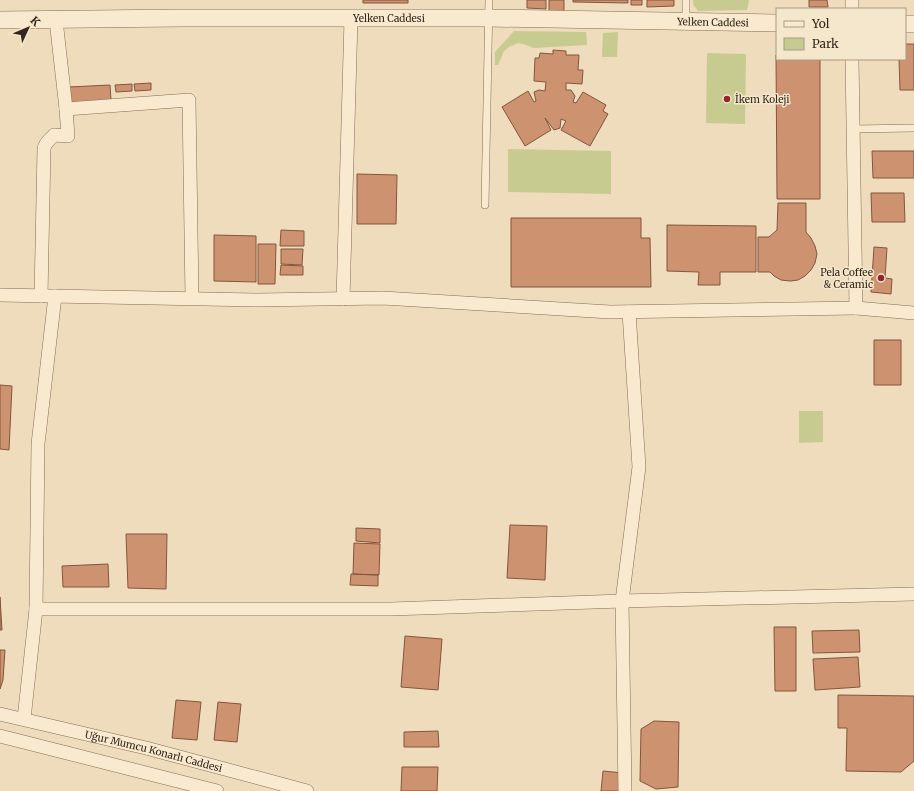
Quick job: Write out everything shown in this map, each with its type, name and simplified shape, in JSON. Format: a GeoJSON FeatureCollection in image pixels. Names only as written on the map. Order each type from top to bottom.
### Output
{"type":"FeatureCollection","features":[{"type":"Feature","properties":{"kind":"street"},"geometry":{"type":"LineString","coordinates":[[342,299],[351,18]]}},
{"type":"Feature","properties":{"kind":"street","name":"Yelken Caddesi"},"geometry":{"type":"LineString","coordinates":[[0,20],[488,18],[776,23]]}},
{"type":"Feature","properties":{"kind":"street"},"geometry":{"type":"LineString","coordinates":[[41,296],[44,145],[54,135],[68,136],[56,20]]}},
{"type":"Feature","properties":{"kind":"street"},"geometry":{"type":"LineString","coordinates":[[852,60],[856,308]]}},
{"type":"Feature","properties":{"kind":"street"},"geometry":{"type":"LineString","coordinates":[[66,109],[189,100],[192,298]]}},
{"type":"Feature","properties":{"kind":"street"},"geometry":{"type":"LineString","coordinates":[[0,295],[258,300],[383,298],[610,312],[856,308],[914,313]]}},
{"type":"Feature","properties":{"kind":"street"},"geometry":{"type":"LineString","coordinates":[[24,719],[36,609],[38,444],[55,296]]}},
{"type":"Feature","properties":{"kind":"street"},"geometry":{"type":"LineString","coordinates":[[625,791],[622,601],[639,467],[629,312]]}},
{"type":"Feature","properties":{"kind":"street"},"geometry":{"type":"LineString","coordinates":[[36,609],[391,609],[622,601],[914,594]]}},
{"type":"Feature","properties":{"kind":"street","name":"Uğur Mumcu Konarlı Caddesi"},"geometry":{"type":"LineString","coordinates":[[0,714],[146,748],[307,791]]}},
{"type":"Feature","properties":{"kind":"street"},"geometry":{"type":"LineString","coordinates":[[0,736],[217,791]]}},
{"type":"Feature","properties":{"kind":"lane"},"geometry":{"type":"LineString","coordinates":[[486,205],[489,0]]}},
{"type":"Feature","properties":{"kind":"lane"},"geometry":{"type":"LineString","coordinates":[[686,0],[686,21]]}},
{"type":"Feature","properties":{"kind":"lane"},"geometry":{"type":"LineString","coordinates":[[853,129],[914,128]]}},
{"type":"Feature","properties":{"kind":"green space"},"geometry":{"type":"Polygon","coordinates":[[[693,0],[749,0],[747,10],[698,11],[693,4],[693,0]]]}},
{"type":"Feature","properties":{"kind":"green space"},"geometry":{"type":"Polygon","coordinates":[[[514,31],[586,32],[587,45],[534,48],[518,43],[504,51],[498,65],[495,65],[495,52],[514,31]]]}},
{"type":"Feature","properties":{"kind":"green space"},"geometry":{"type":"Polygon","coordinates":[[[618,32],[617,57],[602,57],[603,33],[618,32]]]}},
{"type":"Feature","properties":{"kind":"green space"},"geometry":{"type":"Polygon","coordinates":[[[707,53],[746,54],[745,124],[706,123],[707,53]]]}},
{"type":"Feature","properties":{"kind":"green space"},"geometry":{"type":"Polygon","coordinates":[[[508,149],[611,151],[611,194],[508,192],[508,149]]]}},
{"type":"Feature","properties":{"kind":"green space"},"geometry":{"type":"Polygon","coordinates":[[[799,411],[823,411],[823,442],[799,443],[799,411]]]}},
{"type":"Feature","properties":{"kind":"building"},"geometry":{"type":"Polygon","coordinates":[[[363,0],[408,0],[408,3],[363,3],[363,0]]]}},
{"type":"Feature","properties":{"kind":"building"},"geometry":{"type":"Polygon","coordinates":[[[527,0],[546,0],[546,9],[527,8],[527,0]]]}},
{"type":"Feature","properties":{"kind":"building"},"geometry":{"type":"Polygon","coordinates":[[[549,0],[564,0],[564,11],[549,11],[549,0]]]}},
{"type":"Feature","properties":{"kind":"building"},"geometry":{"type":"Polygon","coordinates":[[[573,0],[628,0],[628,3],[573,2],[573,0]]]}},
{"type":"Feature","properties":{"kind":"building"},"geometry":{"type":"Polygon","coordinates":[[[631,0],[642,0],[642,5],[631,5],[631,0]]]}},
{"type":"Feature","properties":{"kind":"building"},"geometry":{"type":"Polygon","coordinates":[[[647,0],[674,0],[674,6],[647,7],[647,0]]]}},
{"type":"Feature","properties":{"kind":"building"},"geometry":{"type":"Polygon","coordinates":[[[809,0],[827,0],[828,7],[809,7],[809,0]]]}},
{"type":"Feature","properties":{"kind":"building"},"geometry":{"type":"Polygon","coordinates":[[[906,44],[914,44],[914,90],[900,90],[899,60],[906,60],[906,44]]]}},
{"type":"Feature","properties":{"kind":"building"},"geometry":{"type":"Polygon","coordinates":[[[553,50],[566,51],[566,55],[579,55],[578,70],[583,70],[582,84],[566,83],[566,90],[571,90],[575,96],[573,102],[576,103],[583,92],[606,105],[603,111],[608,114],[590,146],[561,130],[566,121],[561,119],[560,128],[554,130],[545,118],[551,130],[525,146],[502,107],[528,91],[534,102],[536,101],[534,92],[539,90],[545,91],[546,82],[534,81],[535,58],[539,58],[540,53],[553,54],[553,50]]]}},
{"type":"Feature","properties":{"kind":"building"},"geometry":{"type":"Polygon","coordinates":[[[776,60],[820,60],[820,199],[777,199],[776,60]]]}},
{"type":"Feature","properties":{"kind":"building"},"geometry":{"type":"Polygon","coordinates":[[[151,83],[151,90],[135,91],[134,84],[151,83]]]}},
{"type":"Feature","properties":{"kind":"building"},"geometry":{"type":"Polygon","coordinates":[[[132,84],[132,91],[116,92],[115,85],[132,84]]]}},
{"type":"Feature","properties":{"kind":"building"},"geometry":{"type":"Polygon","coordinates":[[[110,85],[111,100],[70,103],[69,87],[110,85]]]}},
{"type":"Feature","properties":{"kind":"building"},"geometry":{"type":"Polygon","coordinates":[[[872,151],[914,151],[914,178],[873,178],[872,151]]]}},
{"type":"Feature","properties":{"kind":"building"},"geometry":{"type":"Polygon","coordinates":[[[357,174],[397,175],[396,224],[357,224],[357,174]]]}},
{"type":"Feature","properties":{"kind":"building"},"geometry":{"type":"Polygon","coordinates":[[[871,193],[904,193],[905,222],[872,222],[871,193]]]}},
{"type":"Feature","properties":{"kind":"building"},"geometry":{"type":"Polygon","coordinates":[[[778,203],[806,203],[806,232],[815,246],[817,254],[815,263],[811,270],[798,280],[781,280],[770,272],[758,272],[758,237],[769,237],[777,230],[778,203]]]}},
{"type":"Feature","properties":{"kind":"building"},"geometry":{"type":"Polygon","coordinates":[[[511,218],[641,218],[641,238],[650,238],[651,287],[511,287],[511,218]]]}},
{"type":"Feature","properties":{"kind":"building"},"geometry":{"type":"Polygon","coordinates":[[[667,225],[756,226],[756,272],[720,272],[720,285],[698,285],[699,272],[667,271],[667,225]]]}},
{"type":"Feature","properties":{"kind":"building"},"geometry":{"type":"Polygon","coordinates":[[[281,230],[304,231],[304,246],[280,246],[281,230]]]}},
{"type":"Feature","properties":{"kind":"building"},"geometry":{"type":"Polygon","coordinates":[[[214,235],[256,236],[256,282],[214,281],[214,235]]]}},
{"type":"Feature","properties":{"kind":"building"},"geometry":{"type":"Polygon","coordinates":[[[258,244],[276,244],[275,284],[258,284],[258,244]]]}},
{"type":"Feature","properties":{"kind":"building"},"geometry":{"type":"Polygon","coordinates":[[[874,247],[887,248],[885,278],[892,279],[891,294],[871,292],[874,247]]]}},
{"type":"Feature","properties":{"kind":"building"},"geometry":{"type":"Polygon","coordinates":[[[281,249],[303,249],[302,265],[281,264],[281,249]]]}},
{"type":"Feature","properties":{"kind":"building"},"geometry":{"type":"Polygon","coordinates":[[[281,265],[303,266],[303,275],[280,275],[281,265]]]}},
{"type":"Feature","properties":{"kind":"building"},"geometry":{"type":"Polygon","coordinates":[[[874,340],[901,340],[901,385],[874,385],[874,340]]]}},
{"type":"Feature","properties":{"kind":"building"},"geometry":{"type":"Polygon","coordinates":[[[0,385],[12,386],[9,450],[0,449],[0,385]]]}},
{"type":"Feature","properties":{"kind":"building"},"geometry":{"type":"Polygon","coordinates":[[[510,525],[547,526],[545,580],[507,578],[510,525]]]}},
{"type":"Feature","properties":{"kind":"building"},"geometry":{"type":"Polygon","coordinates":[[[356,528],[380,529],[380,543],[356,541],[356,528]]]}},
{"type":"Feature","properties":{"kind":"building"},"geometry":{"type":"Polygon","coordinates":[[[126,534],[167,534],[166,589],[128,588],[126,534]]]}},
{"type":"Feature","properties":{"kind":"building"},"geometry":{"type":"Polygon","coordinates":[[[354,543],[380,544],[379,575],[353,574],[354,543]]]}},
{"type":"Feature","properties":{"kind":"building"},"geometry":{"type":"Polygon","coordinates":[[[108,564],[109,587],[63,587],[62,566],[108,564]]]}},
{"type":"Feature","properties":{"kind":"building"},"geometry":{"type":"Polygon","coordinates":[[[351,574],[378,575],[378,586],[350,585],[351,574]]]}},
{"type":"Feature","properties":{"kind":"building"},"geometry":{"type":"Polygon","coordinates":[[[0,597],[2,630],[0,630],[0,597]]]}},
{"type":"Feature","properties":{"kind":"building"},"geometry":{"type":"Polygon","coordinates":[[[774,627],[796,627],[796,691],[775,691],[774,627]]]}},
{"type":"Feature","properties":{"kind":"building"},"geometry":{"type":"Polygon","coordinates":[[[859,630],[860,652],[813,653],[812,631],[859,630]]]}},
{"type":"Feature","properties":{"kind":"building"},"geometry":{"type":"Polygon","coordinates":[[[405,636],[442,639],[438,690],[401,687],[405,636]]]}},
{"type":"Feature","properties":{"kind":"building"},"geometry":{"type":"Polygon","coordinates":[[[0,650],[5,650],[3,680],[0,689],[0,650]]]}},
{"type":"Feature","properties":{"kind":"building"},"geometry":{"type":"Polygon","coordinates":[[[858,657],[860,687],[815,690],[813,659],[858,657]]]}},
{"type":"Feature","properties":{"kind":"building"},"geometry":{"type":"Polygon","coordinates":[[[838,695],[914,696],[914,761],[901,772],[846,771],[847,728],[838,728],[838,695]]]}},
{"type":"Feature","properties":{"kind":"building"},"geometry":{"type":"Polygon","coordinates":[[[176,700],[201,702],[197,740],[172,738],[176,700]]]}},
{"type":"Feature","properties":{"kind":"building"},"geometry":{"type":"Polygon","coordinates":[[[218,702],[241,704],[237,742],[214,740],[218,702]]]}},
{"type":"Feature","properties":{"kind":"building"},"geometry":{"type":"Polygon","coordinates":[[[654,721],[679,722],[678,787],[656,789],[640,781],[641,729],[654,721]]]}},
{"type":"Feature","properties":{"kind":"building"},"geometry":{"type":"Polygon","coordinates":[[[438,731],[439,747],[404,747],[404,732],[438,731]]]}},
{"type":"Feature","properties":{"kind":"building"},"geometry":{"type":"Polygon","coordinates":[[[402,767],[438,767],[437,791],[401,791],[402,767]]]}},
{"type":"Feature","properties":{"kind":"building"},"geometry":{"type":"Polygon","coordinates":[[[603,771],[623,773],[622,791],[601,791],[603,771]]]}},
{"type":"Feature","properties":{"kind":"place","name":"İkem Koleji"},"geometry":{"type":"Point","coordinates":[727,99]}},
{"type":"Feature","properties":{"kind":"place","name":"Pela Coffee & Ceramic"},"geometry":{"type":"Point","coordinates":[881,278]}}]}
